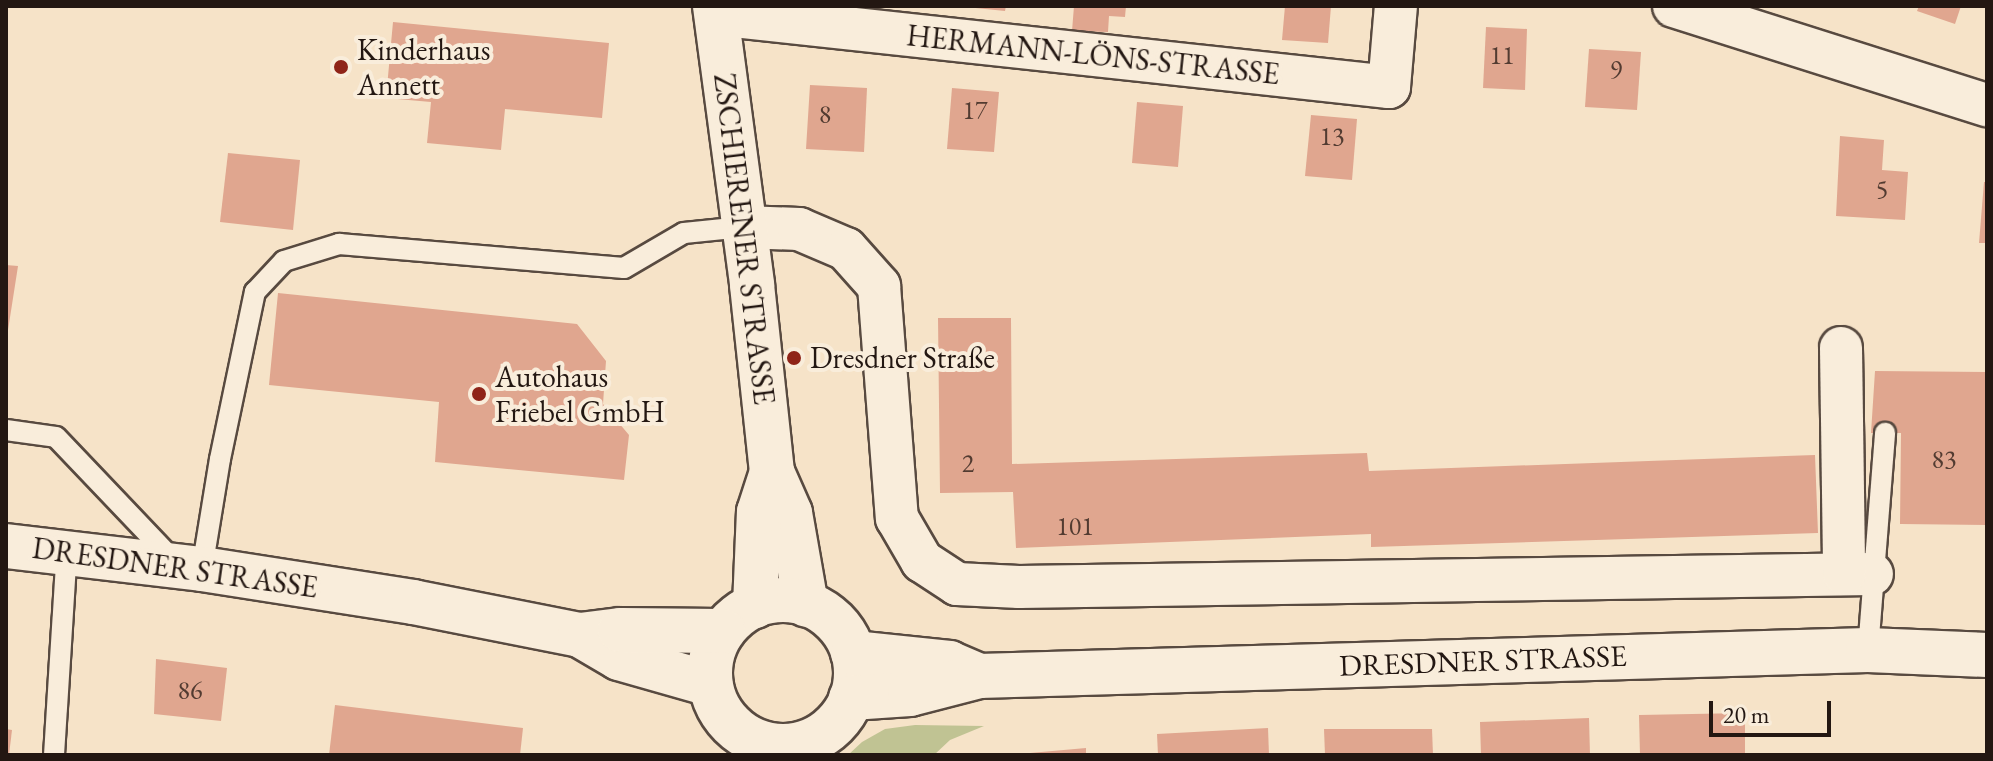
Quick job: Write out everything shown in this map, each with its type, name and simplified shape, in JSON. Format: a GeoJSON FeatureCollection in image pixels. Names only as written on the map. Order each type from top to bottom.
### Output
{"type":"FeatureCollection","features":[{"type":"Feature","properties":{"kind":"street","name":"HERMANN-LÖNS-STRASSE"},"geometry":{"type":"LineString","coordinates":[[715,10],[1389,87],[1396,6]]}},
{"type":"Feature","properties":{"kind":"street"},"geometry":{"type":"LineString","coordinates":[[1674,6],[1987,105]]}},
{"type":"Feature","properties":{"kind":"street","name":"ZSCHIERENER STRASSE"},"geometry":{"type":"LineString","coordinates":[[715,10],[772,472],[790,513],[806,605]]}},
{"type":"Feature","properties":{"kind":"street"},"geometry":{"type":"LineString","coordinates":[[743,227],[799,229],[846,249],[879,286],[897,518],[922,561],[957,584],[1019,587],[1858,574],[1841,348]]}},
{"type":"Feature","properties":{"kind":"street","name":"ZSCHIERENER STRASSE"},"geometry":{"type":"LineString","coordinates":[[739,619],[759,512],[772,472]]}},
{"type":"Feature","properties":{"kind":"street","name":"DRESDNER STRASSE"},"geometry":{"type":"LineString","coordinates":[[6,546],[190,567],[413,602],[580,635],[634,663],[710,684]]}},
{"type":"Feature","properties":{"kind":"street"},"geometry":{"type":"LineString","coordinates":[[774,600],[806,605],[837,625],[853,653],[856,667],[851,698],[827,731],[807,748],[752,747],[716,704],[710,684],[714,647],[739,619],[774,600]]}},
{"type":"Feature","properties":{"kind":"street","name":"DRESDNER STRASSE"},"geometry":{"type":"LineString","coordinates":[[580,635],[739,619]]}},
{"type":"Feature","properties":{"kind":"street","name":"DRESDNER STRASSE"},"geometry":{"type":"LineString","coordinates":[[851,698],[910,694],[979,676],[1868,650],[1987,655]]}},
{"type":"Feature","properties":{"kind":"street","name":"DRESDNER STRASSE"},"geometry":{"type":"LineString","coordinates":[[853,653],[949,663],[979,676]]}},
{"type":"Feature","properties":{"kind":"lane"},"geometry":{"type":"LineString","coordinates":[[6,430],[56,437],[190,567],[220,459],[255,292],[284,261],[339,244],[624,268],[684,233],[743,227]]}},
{"type":"Feature","properties":{"kind":"lane"},"geometry":{"type":"LineString","coordinates":[[1868,650],[1858,574],[1885,433]]}},
{"type":"Feature","properties":{"kind":"lane"},"geometry":{"type":"LineString","coordinates":[[54,755],[67,551]]}},
{"type":"Feature","properties":{"kind":"green space"},"geometry":{"type":"Polygon","coordinates":[[[915,725],[984,726],[950,740],[934,755],[848,755],[862,742],[885,729],[915,725]]]}},
{"type":"Feature","properties":{"kind":"building"},"geometry":{"type":"Polygon","coordinates":[[[956,6],[1006,6],[1005,11],[956,6]]]}},
{"type":"Feature","properties":{"kind":"building"},"geometry":{"type":"Polygon","coordinates":[[[1074,6],[1126,6],[1125,17],[1109,16],[1108,32],[1072,31],[1074,6]]]}},
{"type":"Feature","properties":{"kind":"building"},"geometry":{"type":"Polygon","coordinates":[[[1285,6],[1331,6],[1328,43],[1282,40],[1285,6]]]}},
{"type":"Feature","properties":{"kind":"building"},"geometry":{"type":"Polygon","coordinates":[[[1919,6],[1961,6],[1955,24],[1917,11],[1919,6]]]}},
{"type":"Feature","properties":{"kind":"building","name":"Kinderhaus Annett"},"geometry":{"type":"Polygon","coordinates":[[[393,22],[609,43],[602,118],[505,109],[501,150],[427,143],[431,102],[386,98],[393,22]]]}},
{"type":"Feature","properties":{"kind":"building"},"geometry":{"type":"Polygon","coordinates":[[[1486,27],[1527,29],[1525,90],[1483,88],[1486,27]]]}},
{"type":"Feature","properties":{"kind":"building"},"geometry":{"type":"Polygon","coordinates":[[[1589,49],[1641,52],[1637,110],[1585,107],[1589,49]]]}},
{"type":"Feature","properties":{"kind":"building"},"geometry":{"type":"Polygon","coordinates":[[[810,85],[867,88],[864,152],[806,149],[810,85]]]}},
{"type":"Feature","properties":{"kind":"building"},"geometry":{"type":"Polygon","coordinates":[[[952,88],[999,92],[994,152],[947,149],[952,88]]]}},
{"type":"Feature","properties":{"kind":"building"},"geometry":{"type":"Polygon","coordinates":[[[1137,102],[1183,106],[1178,167],[1132,163],[1137,102]]]}},
{"type":"Feature","properties":{"kind":"building"},"geometry":{"type":"Polygon","coordinates":[[[1311,115],[1357,119],[1352,180],[1305,176],[1311,115]]]}},
{"type":"Feature","properties":{"kind":"building"},"geometry":{"type":"Polygon","coordinates":[[[1840,136],[1884,140],[1882,170],[1908,172],[1905,220],[1836,216],[1840,136]]]}},
{"type":"Feature","properties":{"kind":"building"},"geometry":{"type":"Polygon","coordinates":[[[228,153],[300,160],[293,230],[220,222],[228,153]]]}},
{"type":"Feature","properties":{"kind":"building"},"geometry":{"type":"Polygon","coordinates":[[[1984,182],[1987,182],[1987,243],[1979,243],[1984,182]]]}},
{"type":"Feature","properties":{"kind":"building"},"geometry":{"type":"Polygon","coordinates":[[[6,265],[18,266],[8,330],[6,330],[6,265]]]}},
{"type":"Feature","properties":{"kind":"building","name":"Autohaus Friebel GmbH"},"geometry":{"type":"Polygon","coordinates":[[[278,293],[577,324],[606,361],[603,404],[629,435],[624,480],[435,462],[439,402],[269,385],[278,293]]]}},
{"type":"Feature","properties":{"kind":"building"},"geometry":{"type":"Polygon","coordinates":[[[938,318],[1011,318],[1012,464],[1367,453],[1369,471],[1815,455],[1818,533],[1371,547],[1371,534],[1016,548],[1013,492],[940,493],[938,318]]]}},
{"type":"Feature","properties":{"kind":"building"},"geometry":{"type":"Polygon","coordinates":[[[1875,371],[1987,372],[1987,525],[1900,524],[1901,433],[1871,433],[1875,371]]]}},
{"type":"Feature","properties":{"kind":"building"},"geometry":{"type":"Polygon","coordinates":[[[156,659],[227,668],[221,721],[154,714],[156,659]]]}},
{"type":"Feature","properties":{"kind":"building"},"geometry":{"type":"Polygon","coordinates":[[[335,705],[523,728],[520,755],[329,755],[335,705]]]}},
{"type":"Feature","properties":{"kind":"building"},"geometry":{"type":"Polygon","coordinates":[[[1745,713],[1745,755],[1640,755],[1639,715],[1745,713]]]}},
{"type":"Feature","properties":{"kind":"building"},"geometry":{"type":"Polygon","coordinates":[[[1589,718],[1590,755],[1481,755],[1480,722],[1589,718]]]}},
{"type":"Feature","properties":{"kind":"building"},"geometry":{"type":"Polygon","coordinates":[[[1268,728],[1269,755],[1158,755],[1157,734],[1268,728]]]}},
{"type":"Feature","properties":{"kind":"building"},"geometry":{"type":"Polygon","coordinates":[[[6,729],[12,730],[9,755],[6,755],[6,729]]]}},
{"type":"Feature","properties":{"kind":"building"},"geometry":{"type":"Polygon","coordinates":[[[1324,729],[1432,729],[1433,755],[1325,755],[1324,729]]]}},
{"type":"Feature","properties":{"kind":"building"},"geometry":{"type":"Polygon","coordinates":[[[1086,748],[1086,755],[1030,755],[1030,753],[1086,748]]]}},
{"type":"Feature","properties":{"kind":"place","name":"Kinderhaus Annett"},"geometry":{"type":"Point","coordinates":[341,67]}},
{"type":"Feature","properties":{"kind":"place","name":"Dresdner Straße"},"geometry":{"type":"Point","coordinates":[794,358]}},
{"type":"Feature","properties":{"kind":"place","name":"Autohaus Friebel GmbH"},"geometry":{"type":"Point","coordinates":[479,394]}}]}
